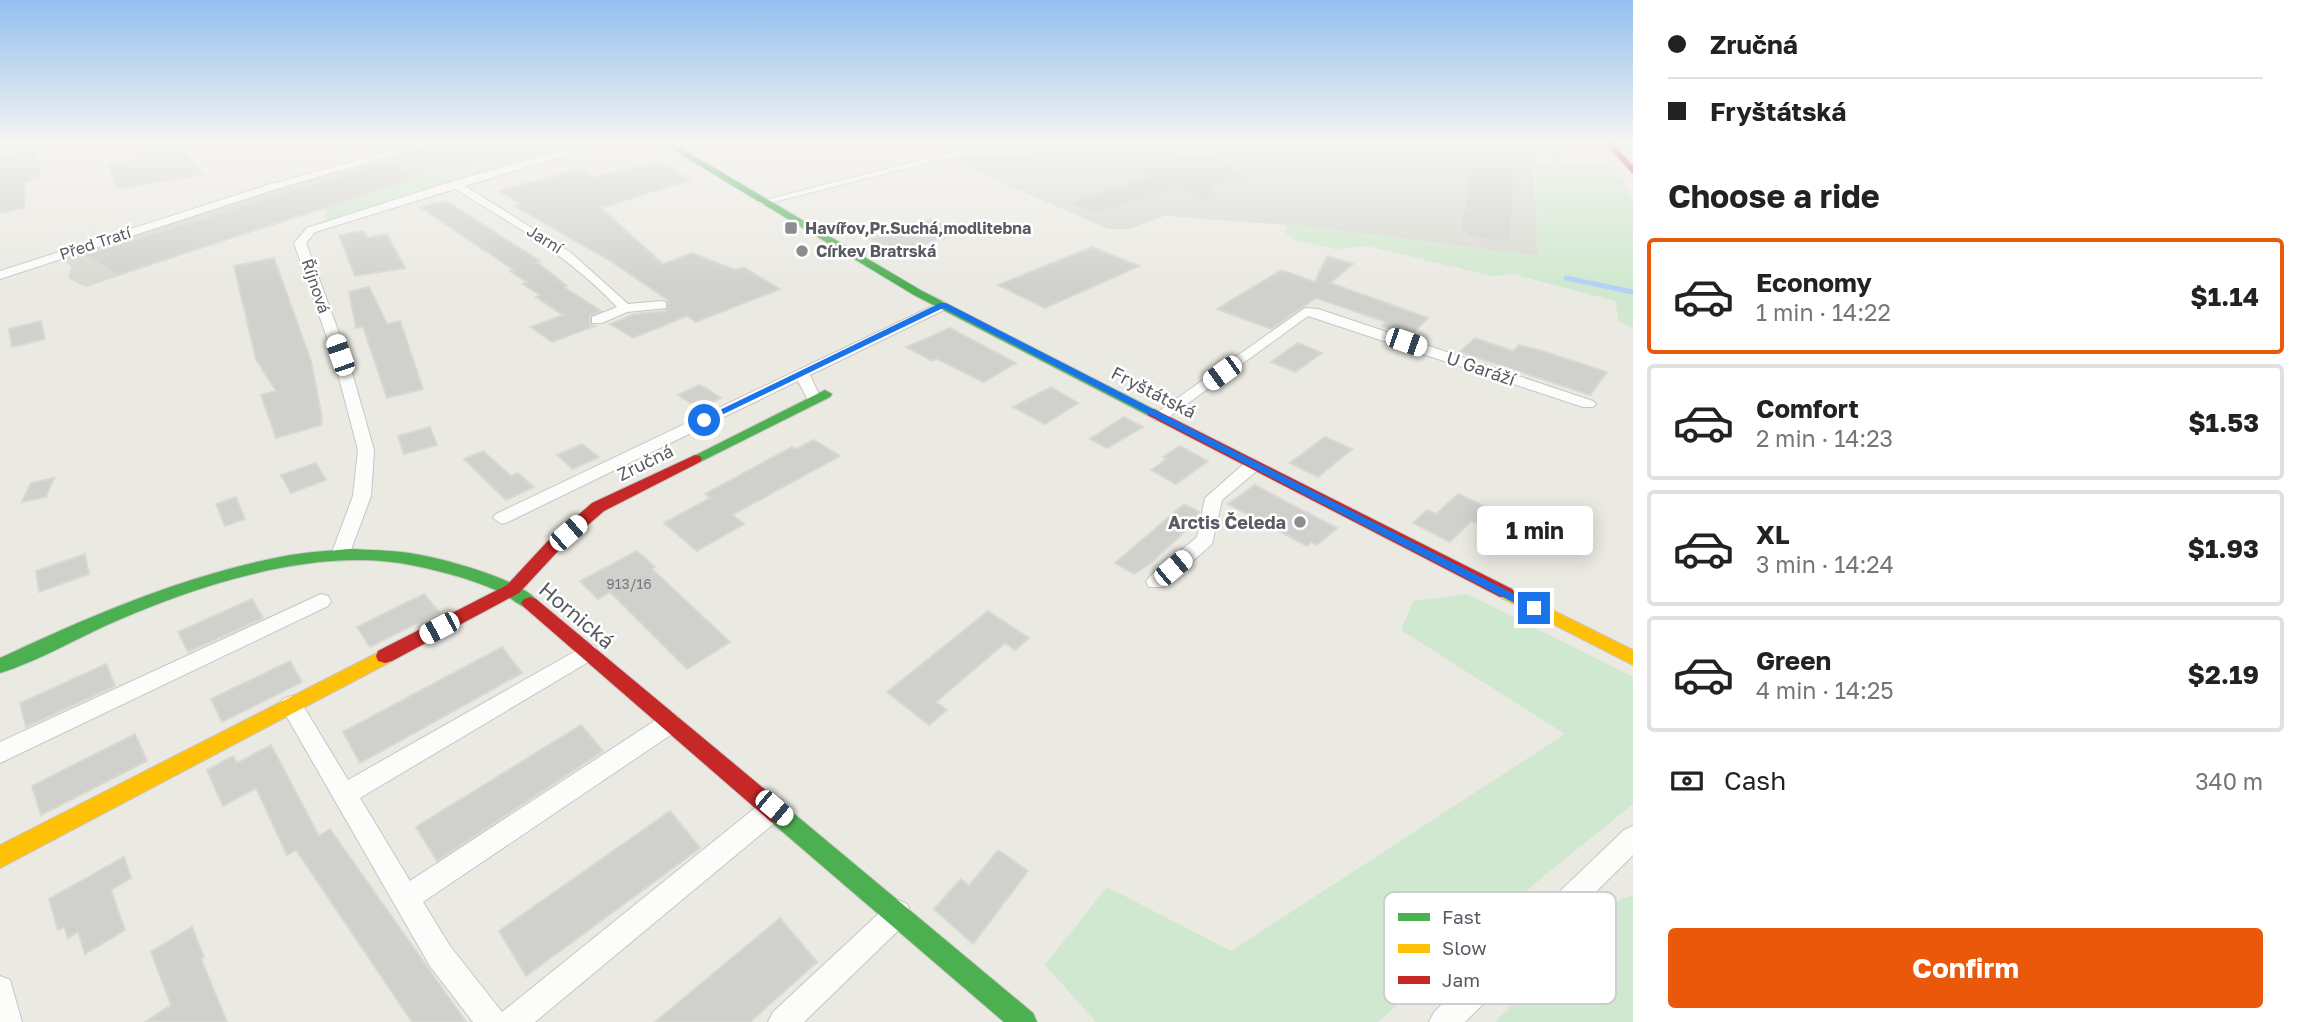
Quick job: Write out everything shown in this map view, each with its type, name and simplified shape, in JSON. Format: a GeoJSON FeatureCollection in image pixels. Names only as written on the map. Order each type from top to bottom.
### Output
{"type":"FeatureCollection","features":[{"type":"Feature","properties":{"kind":"street","name":"Před Tratí"},"geometry":{"type":"LineString","coordinates":[[0,275],[260,191]]}},
{"type":"Feature","properties":{"kind":"street","name":"Říjnová"},"geometry":{"type":"LineString","coordinates":[[340,555],[362,496],[366,450],[340,355],[300,243],[311,230],[433,191]]}},
{"type":"Feature","properties":{"kind":"street","name":"Jarní"},"geometry":{"type":"LineString","coordinates":[[465,191],[562,249],[603,284],[625,308]]}},
{"type":"Feature","properties":{"kind":"street","name":"Fryštátská"},"geometry":{"type":"LineString","coordinates":[[744,191],[943,305],[1633,658]]}},
{"type":"Feature","properties":{"kind":"street"},"geometry":{"type":"LineString","coordinates":[[762,202],[806,191]]}},
{"type":"Feature","properties":{"kind":"street"},"geometry":{"type":"LineString","coordinates":[[597,320],[625,308],[661,305]]}},
{"type":"Feature","properties":{"kind":"street","name":"Zručná"},"geometry":{"type":"LineString","coordinates":[[502,518],[943,305]]}},
{"type":"Feature","properties":{"kind":"street","name":"U Garáží"},"geometry":{"type":"LineString","coordinates":[[1160,417],[1305,312],[1313,312],[1588,404]]}},
{"type":"Feature","properties":{"kind":"street","name":"Zručná"},"geometry":{"type":"LineString","coordinates":[[0,857],[513,589],[553,546],[597,507],[820,397],[802,373]]}},
{"type":"Feature","properties":{"kind":"street"},"geometry":{"type":"LineString","coordinates":[[1156,582],[1206,540],[1214,498],[1253,464]]}},
{"type":"Feature","properties":{"kind":"street","name":"Hornická"},"geometry":{"type":"LineString","coordinates":[[0,666],[79,628],[162,595],[259,566],[340,555],[410,557],[513,589],[1024,1022]]}},
{"type":"Feature","properties":{"kind":"street"},"geometry":{"type":"LineString","coordinates":[[0,753],[321,601]]}},
{"type":"Feature","properties":{"kind":"street"},"geometry":{"type":"LineString","coordinates":[[344,795],[588,652]]}},
{"type":"Feature","properties":{"kind":"street"},"geometry":{"type":"LineString","coordinates":[[290,705],[440,956],[491,1022]]}},
{"type":"Feature","properties":{"kind":"street"},"geometry":{"type":"LineString","coordinates":[[407,898],[670,723]]}},
{"type":"Feature","properties":{"kind":"street"},"geometry":{"type":"LineString","coordinates":[[512,1022],[774,808]]}},
{"type":"Feature","properties":{"kind":"street"},"geometry":{"type":"LineString","coordinates":[[1578,892],[1633,838]]}},
{"type":"Feature","properties":{"kind":"street"},"geometry":{"type":"LineString","coordinates":[[783,1022],[898,913]]}},
{"type":"Feature","properties":{"kind":"street"},"geometry":{"type":"LineString","coordinates":[[0,990],[7,1022]]}},
{"type":"Feature","properties":{"kind":"street"},"geometry":{"type":"LineString","coordinates":[[1444,1022],[1462,1004]]}},
{"type":"Feature","properties":{"kind":"shaded area"},"geometry":{"type":"Polygon","coordinates":[[[268,191],[376,191],[86,287],[68,278],[71,266],[58,258],[268,191]]]}},
{"type":"Feature","properties":{"kind":"shaded area"},"geometry":{"type":"Polygon","coordinates":[[[1021,191],[1535,191],[1538,256],[1303,226],[1165,216],[1128,229],[1108,229],[1021,191]]]}},
{"type":"Feature","properties":{"kind":"green space"},"geometry":{"type":"Polygon","coordinates":[[[377,191],[422,191],[327,221],[326,208],[377,191]]]}},
{"type":"Feature","properties":{"kind":"green space"},"geometry":{"type":"Polygon","coordinates":[[[1536,191],[1628,191],[1633,201],[1633,329],[1619,321],[1615,301],[1513,274],[1491,276],[1368,246],[1336,249],[1295,240],[1284,232],[1288,225],[1303,226],[1538,256],[1536,191]]]}},
{"type":"Feature","properties":{"kind":"green space"},"geometry":{"type":"Polygon","coordinates":[[[1467,594],[1633,677],[1633,804],[1526,892],[1384,892],[1384,1004],[1398,1004],[1378,1022],[1096,1022],[1045,965],[1107,887],[1231,951],[1565,734],[1401,630],[1413,601],[1467,594]]]}},
{"type":"Feature","properties":{"kind":"green space"},"geometry":{"type":"Polygon","coordinates":[[[1633,895],[1633,1022],[1495,1022],[1513,1004],[1616,1004],[1616,904],[1633,895]]]}},
{"type":"Feature","properties":{"kind":"building"},"geometry":{"type":"Polygon","coordinates":[[[0,191],[25,191],[24,208],[0,213],[0,191]]]}},
{"type":"Feature","properties":{"kind":"building"},"geometry":{"type":"Polygon","coordinates":[[[291,191],[376,191],[118,275],[84,255],[291,191]]]}},
{"type":"Feature","properties":{"kind":"building"},"geometry":{"type":"Polygon","coordinates":[[[499,191],[656,191],[601,208],[663,264],[692,253],[735,270],[743,267],[780,289],[696,322],[687,316],[633,338],[610,324],[635,314],[666,311],[668,300],[612,262],[515,206],[521,204],[499,191]]]}},
{"type":"Feature","properties":{"kind":"building"},"geometry":{"type":"Polygon","coordinates":[[[1106,191],[1167,191],[1097,214],[1069,203],[1106,191]]]}},
{"type":"Feature","properties":{"kind":"building"},"geometry":{"type":"Polygon","coordinates":[[[1185,191],[1211,191],[1208,204],[1185,191]]]}},
{"type":"Feature","properties":{"kind":"building"},"geometry":{"type":"Polygon","coordinates":[[[1467,191],[1514,191],[1510,241],[1465,236],[1466,233],[1460,232],[1467,191]]]}},
{"type":"Feature","properties":{"kind":"building"},"geometry":{"type":"Polygon","coordinates":[[[446,201],[540,261],[537,262],[567,286],[564,287],[601,311],[590,316],[590,325],[595,326],[552,342],[531,327],[563,315],[536,297],[540,295],[510,271],[514,270],[420,207],[446,201]]]}},
{"type":"Feature","properties":{"kind":"building"},"geometry":{"type":"Polygon","coordinates":[[[931,219],[960,232],[898,253],[869,239],[931,219]]]}},
{"type":"Feature","properties":{"kind":"building"},"geometry":{"type":"Polygon","coordinates":[[[364,231],[367,238],[387,234],[405,268],[355,276],[339,235],[364,231]]]}},
{"type":"Feature","properties":{"kind":"building"},"geometry":{"type":"Polygon","coordinates":[[[1092,247],[1139,266],[1045,308],[998,285],[1092,247]]]}},
{"type":"Feature","properties":{"kind":"building"},"geometry":{"type":"Polygon","coordinates":[[[1327,256],[1353,264],[1330,283],[1428,318],[1411,335],[1382,326],[1386,322],[1316,298],[1271,329],[1217,309],[1282,270],[1315,282],[1327,256]]]}},
{"type":"Feature","properties":{"kind":"building"},"geometry":{"type":"Polygon","coordinates":[[[274,258],[311,361],[322,418],[321,425],[276,438],[261,395],[276,391],[256,359],[234,266],[274,258]]]}},
{"type":"Feature","properties":{"kind":"building"},"geometry":{"type":"Polygon","coordinates":[[[369,287],[387,324],[400,321],[423,389],[387,398],[363,327],[356,328],[349,292],[369,287]]]}},
{"type":"Feature","properties":{"kind":"building"},"geometry":{"type":"Polygon","coordinates":[[[41,321],[45,339],[12,347],[9,329],[41,321]]]}},
{"type":"Feature","properties":{"kind":"building"},"geometry":{"type":"Polygon","coordinates":[[[950,328],[1016,363],[984,382],[937,359],[932,361],[906,347],[950,328]]]}},
{"type":"Feature","properties":{"kind":"building"},"geometry":{"type":"Polygon","coordinates":[[[1475,338],[1513,351],[1519,345],[1539,350],[1607,372],[1590,395],[1460,352],[1475,338]]]}},
{"type":"Feature","properties":{"kind":"building"},"geometry":{"type":"Polygon","coordinates":[[[1298,343],[1322,353],[1295,372],[1271,362],[1298,343]]]}},
{"type":"Feature","properties":{"kind":"building"},"geometry":{"type":"Polygon","coordinates":[[[699,385],[721,398],[700,409],[678,395],[699,385]]]}},
{"type":"Feature","properties":{"kind":"building"},"geometry":{"type":"Polygon","coordinates":[[[1051,387],[1078,403],[1045,424],[1013,407],[1051,387]]]}},
{"type":"Feature","properties":{"kind":"building"},"geometry":{"type":"Polygon","coordinates":[[[1124,417],[1143,427],[1107,448],[1090,439],[1124,417]]]}},
{"type":"Feature","properties":{"kind":"building"},"geometry":{"type":"Polygon","coordinates":[[[430,427],[437,445],[404,454],[398,436],[430,427]]]}},
{"type":"Feature","properties":{"kind":"building"},"geometry":{"type":"Polygon","coordinates":[[[1325,437],[1352,449],[1318,477],[1290,463],[1325,437]]]}},
{"type":"Feature","properties":{"kind":"building"},"geometry":{"type":"Polygon","coordinates":[[[814,440],[840,456],[732,515],[744,524],[697,551],[664,523],[710,498],[705,494],[792,447],[796,449],[814,440]]]}},
{"type":"Feature","properties":{"kind":"building"},"geometry":{"type":"Polygon","coordinates":[[[582,444],[599,457],[573,469],[557,455],[582,444]]]}},
{"type":"Feature","properties":{"kind":"building"},"geometry":{"type":"Polygon","coordinates":[[[1180,446],[1208,461],[1176,484],[1151,470],[1167,459],[1163,457],[1180,446]]]}},
{"type":"Feature","properties":{"kind":"building"},"geometry":{"type":"Polygon","coordinates":[[[483,451],[511,476],[518,473],[534,487],[506,500],[464,459],[483,451]]]}},
{"type":"Feature","properties":{"kind":"building"},"geometry":{"type":"Polygon","coordinates":[[[316,463],[326,480],[291,493],[281,475],[316,463]]]}},
{"type":"Feature","properties":{"kind":"building"},"geometry":{"type":"Polygon","coordinates":[[[54,478],[46,497],[22,502],[31,483],[54,478]]]}},
{"type":"Feature","properties":{"kind":"building"},"geometry":{"type":"Polygon","coordinates":[[[1255,485],[1337,528],[1317,545],[1311,542],[1307,546],[1228,504],[1255,485]]]}},
{"type":"Feature","properties":{"kind":"building"},"geometry":{"type":"Polygon","coordinates":[[[1458,494],[1499,513],[1485,527],[1471,521],[1450,542],[1413,523],[1427,510],[1436,514],[1458,494]]]}},
{"type":"Feature","properties":{"kind":"building"},"geometry":{"type":"Polygon","coordinates":[[[236,497],[245,519],[225,526],[216,504],[236,497]]]}},
{"type":"Feature","properties":{"kind":"building"},"geometry":{"type":"Polygon","coordinates":[[[1184,504],[1199,512],[1198,519],[1151,563],[1134,574],[1115,563],[1184,504]]]}},
{"type":"Feature","properties":{"kind":"building"},"geometry":{"type":"Polygon","coordinates":[[[637,551],[655,567],[652,569],[730,642],[687,669],[610,592],[598,599],[580,581],[637,551]]]}},
{"type":"Feature","properties":{"kind":"building"},"geometry":{"type":"Polygon","coordinates":[[[85,554],[89,574],[39,592],[36,571],[85,554]]]}},
{"type":"Feature","properties":{"kind":"building"},"geometry":{"type":"Polygon","coordinates":[[[424,594],[439,612],[370,647],[357,627],[424,594]]]}},
{"type":"Feature","properties":{"kind":"building"},"geometry":{"type":"Polygon","coordinates":[[[252,599],[263,618],[188,652],[178,632],[252,599]]]}},
{"type":"Feature","properties":{"kind":"building"},"geometry":{"type":"Polygon","coordinates":[[[988,611],[1029,638],[1015,650],[1005,643],[936,702],[947,710],[929,725],[887,692],[988,611]]]}},
{"type":"Feature","properties":{"kind":"building"},"geometry":{"type":"Polygon","coordinates":[[[502,647],[522,673],[360,763],[343,732],[502,647]]]}},
{"type":"Feature","properties":{"kind":"building"},"geometry":{"type":"Polygon","coordinates":[[[290,661],[302,682],[222,722],[211,699],[290,661]]]}},
{"type":"Feature","properties":{"kind":"building"},"geometry":{"type":"Polygon","coordinates":[[[106,664],[115,686],[26,727],[20,703],[106,664]]]}},
{"type":"Feature","properties":{"kind":"building"},"geometry":{"type":"Polygon","coordinates":[[[581,725],[603,751],[437,861],[416,827],[581,725]]]}},
{"type":"Feature","properties":{"kind":"building"},"geometry":{"type":"Polygon","coordinates":[[[135,734],[147,761],[41,815],[32,786],[135,734]]]}},
{"type":"Feature","properties":{"kind":"building"},"geometry":{"type":"Polygon","coordinates":[[[271,745],[319,836],[330,829],[466,1022],[412,1022],[296,850],[287,855],[256,788],[223,806],[207,770],[233,756],[237,763],[271,745]]]}},
{"type":"Feature","properties":{"kind":"building"},"geometry":{"type":"Polygon","coordinates":[[[670,811],[700,848],[526,976],[499,931],[670,811]]]}},
{"type":"Feature","properties":{"kind":"building"},"geometry":{"type":"Polygon","coordinates":[[[998,850],[1028,871],[973,944],[934,909],[961,879],[969,886],[998,850]]]}},
{"type":"Feature","properties":{"kind":"building"},"geometry":{"type":"Polygon","coordinates":[[[124,857],[131,878],[111,890],[125,930],[85,954],[78,932],[68,938],[64,927],[58,930],[49,899],[124,857]]]}},
{"type":"Feature","properties":{"kind":"building"},"geometry":{"type":"Polygon","coordinates":[[[780,918],[817,962],[750,1022],[655,1022],[780,918]]]}},
{"type":"Feature","properties":{"kind":"building"},"geometry":{"type":"Polygon","coordinates":[[[192,927],[204,957],[201,959],[227,1022],[145,1022],[171,1005],[151,952],[192,927]]]}},
{"type":"Feature","properties":{"kind":"waterway"},"geometry":{"type":"LineString","coordinates":[[1566,278],[1633,292]]}},
{"type":"Feature","properties":{"kind":"railway"},"geometry":{"type":"LineString","coordinates":[[31,248],[227,191]]}},
{"type":"Feature","properties":{"kind":"railway"},"geometry":{"type":"LineString","coordinates":[[0,257],[37,246]]}},
{"type":"Feature","properties":{"kind":"traffic: fast"},"geometry":{"type":"LineString","coordinates":[[746,191],[918,293],[1154,413]]}},
{"type":"Feature","properties":{"kind":"traffic: fast"},"geometry":{"type":"LineString","coordinates":[[695,459],[825,394]]}},
{"type":"Feature","properties":{"kind":"traffic: fast"},"geometry":{"type":"LineString","coordinates":[[0,666],[168,593],[228,574],[288,561],[349,555],[409,558],[468,573],[508,589],[530,603]]}},
{"type":"Feature","properties":{"kind":"traffic: fast"},"geometry":{"type":"LineString","coordinates":[[778,814],[1024,1022]]}},
{"type":"Feature","properties":{"kind":"traffic: slow"},"geometry":{"type":"LineString","coordinates":[[1506,593],[1633,658]]}},
{"type":"Feature","properties":{"kind":"traffic: slow"},"geometry":{"type":"LineString","coordinates":[[0,857],[385,656]]}},
{"type":"Feature","properties":{"kind":"traffic: jam"},"geometry":{"type":"LineString","coordinates":[[1154,413],[1506,593]]}},
{"type":"Feature","properties":{"kind":"traffic: jam"},"geometry":{"type":"LineString","coordinates":[[385,656],[513,589],[553,546],[598,507],[695,459]]}},
{"type":"Feature","properties":{"kind":"traffic: jam"},"geometry":{"type":"LineString","coordinates":[[530,603],[778,814]]}},
{"type":"Feature","properties":{"kind":"place","name":"Havířov,Pr.Suchá,modlitebna"},"geometry":{"type":"Point","coordinates":[791,228]}},
{"type":"Feature","properties":{"kind":"place","name":"Církev Bratrská"},"geometry":{"type":"Point","coordinates":[802,251]}},
{"type":"Feature","properties":{"kind":"place","name":"Arctis Čeleda"},"geometry":{"type":"Point","coordinates":[1300,522]}},
{"type":"Feature","properties":{"kind":"route"},"geometry":{"type":"LineString","coordinates":[[704,420],[943,305],[1534,608]]}}]}
